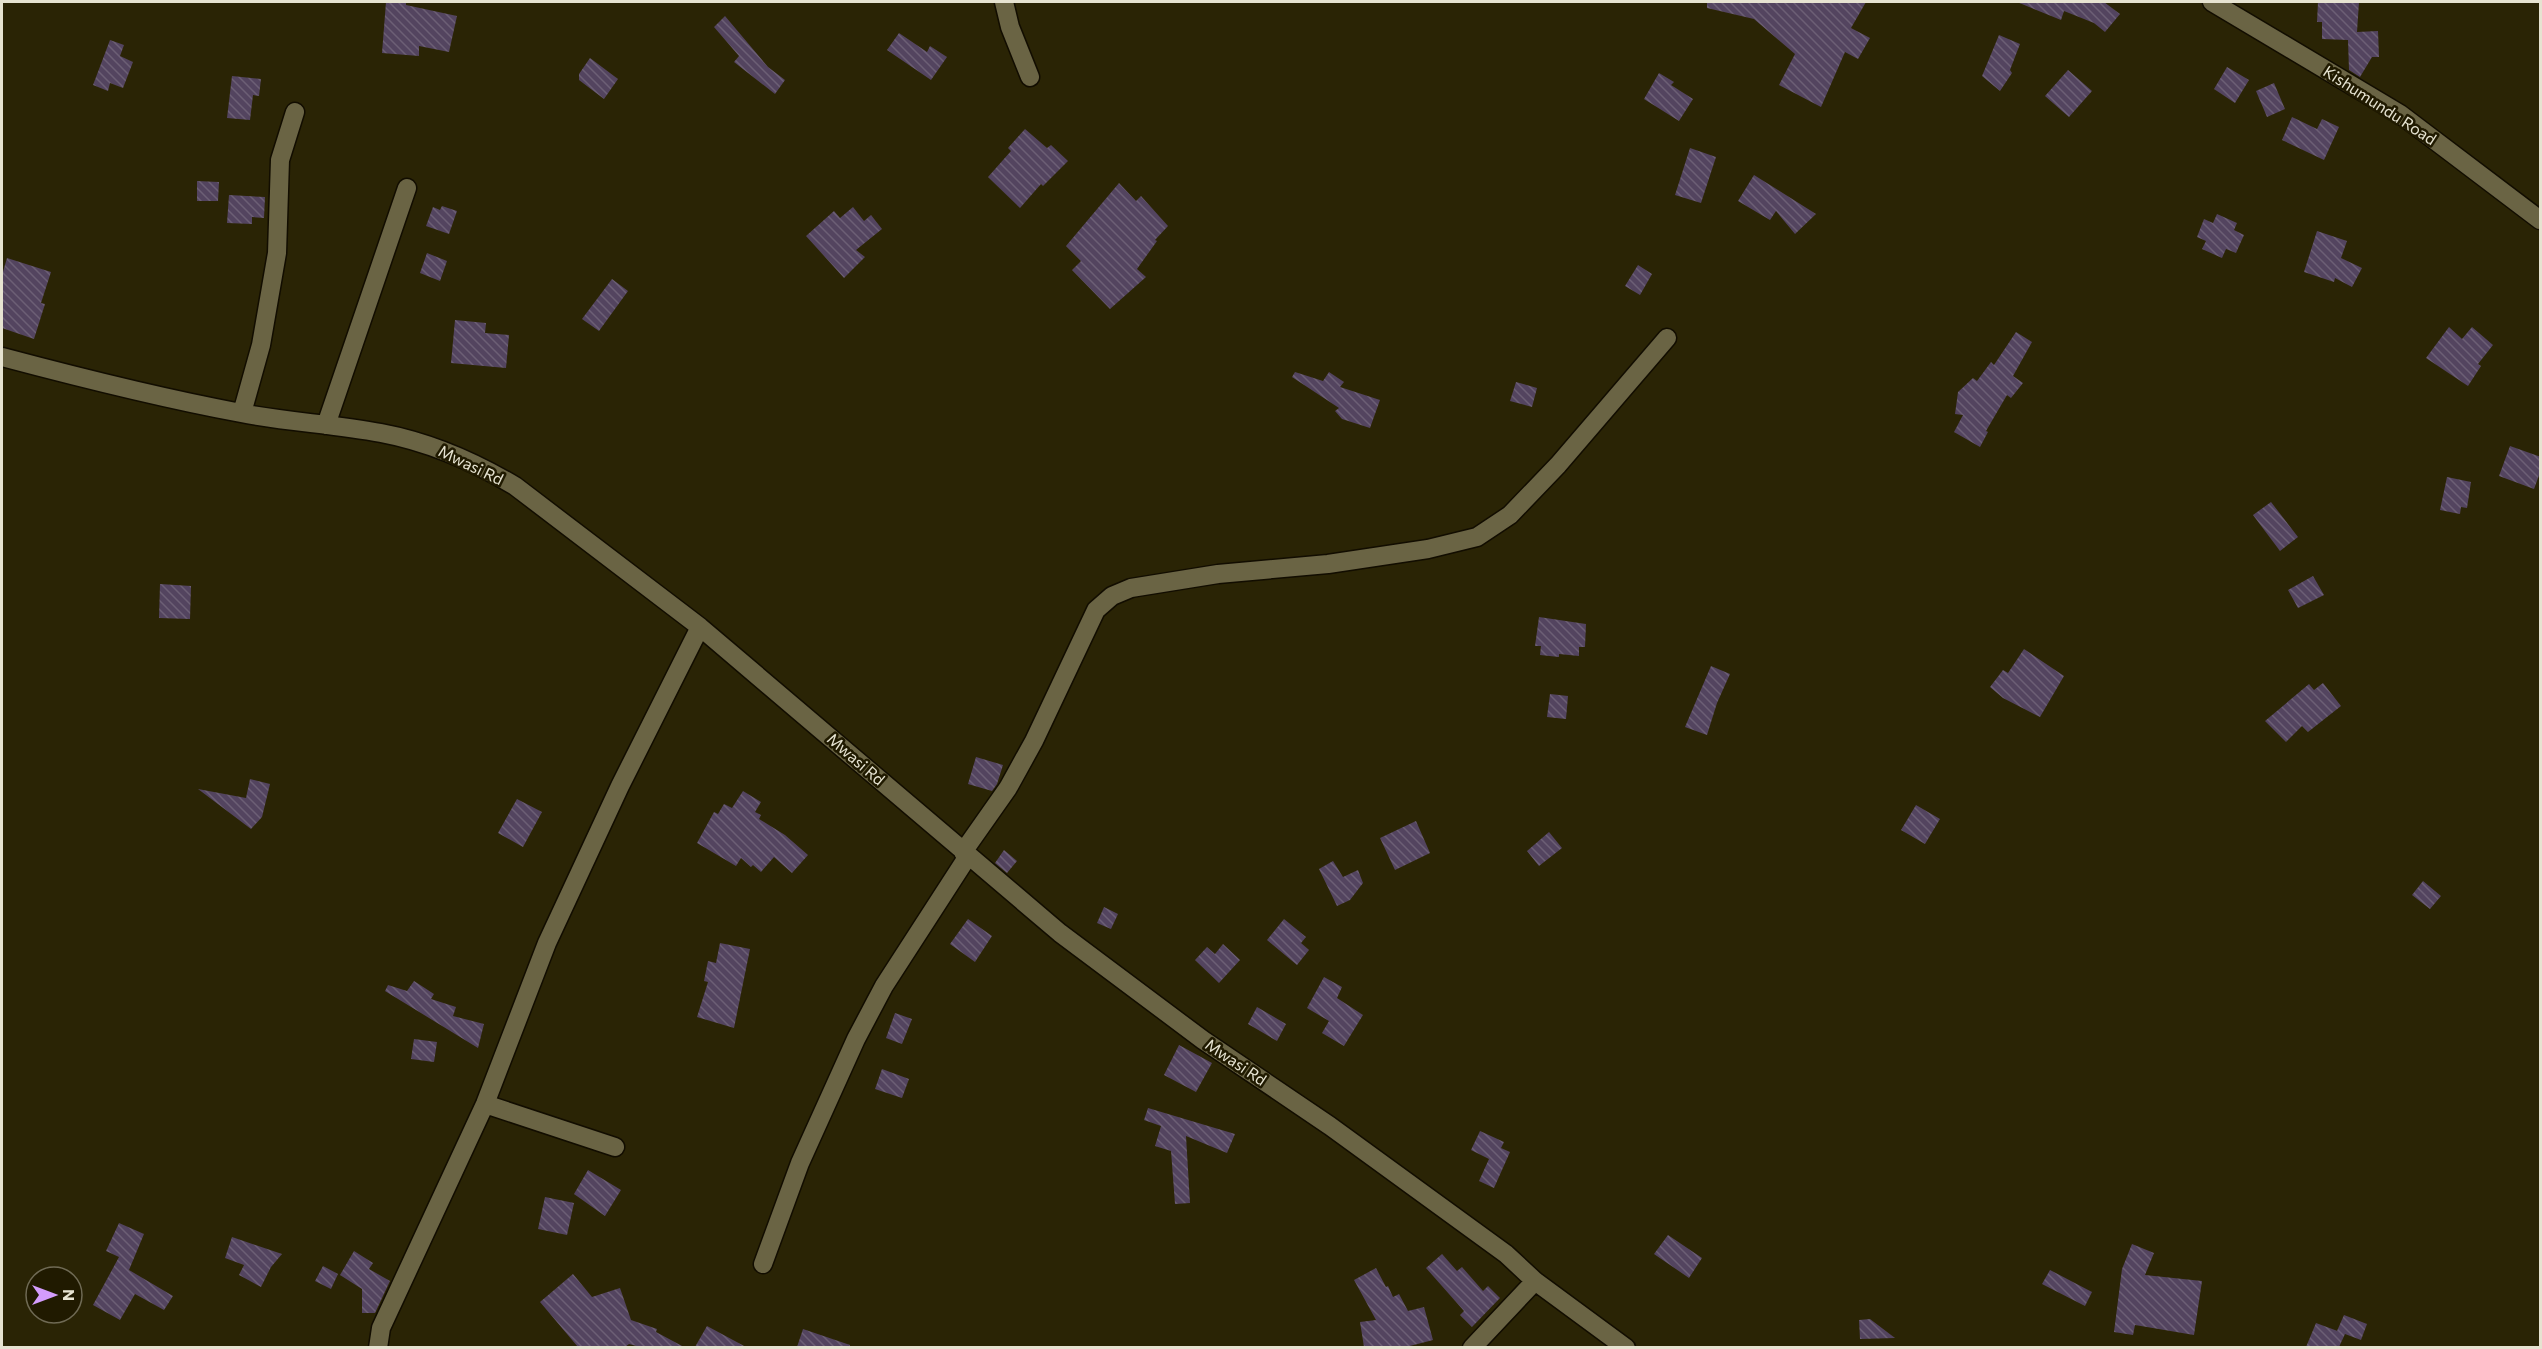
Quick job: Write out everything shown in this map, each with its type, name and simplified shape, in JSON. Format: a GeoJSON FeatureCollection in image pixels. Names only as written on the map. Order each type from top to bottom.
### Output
{"type":"FeatureCollection","features":[{"type":"Feature","properties":{"kind":"street"},"geometry":{"type":"LineString","coordinates":[[1004,2],[1010,27],[1030,77]]}},
{"type":"Feature","properties":{"kind":"street","name":"Kishumundu Road"},"geometry":{"type":"LineString","coordinates":[[2212,2],[2400,114],[2541,220]]}},
{"type":"Feature","properties":{"kind":"street"},"geometry":{"type":"LineString","coordinates":[[242,413],[261,345],[277,253],[280,160],[295,112]]}},
{"type":"Feature","properties":{"kind":"street"},"geometry":{"type":"LineString","coordinates":[[326,425],[407,188]]}},
{"type":"Feature","properties":{"kind":"street"},"geometry":{"type":"LineString","coordinates":[[763,1264],[800,1163],[856,1039],[884,986],[1008,788],[1034,741],[1096,610],[1112,596],[1131,588],[1218,574],[1328,564],[1428,549],[1477,537],[1510,515],[1558,465],[1666,338]]}},
{"type":"Feature","properties":{"kind":"street","name":"Mwasi Rd"},"geometry":{"type":"LineString","coordinates":[[2,357],[87,380],[242,413],[381,433],[437,447],[484,467],[515,486],[700,627],[1060,933],[1203,1040],[1330,1126],[1506,1254],[1535,1281],[1626,1347]]}},
{"type":"Feature","properties":{"kind":"street"},"geometry":{"type":"LineString","coordinates":[[378,1347],[381,1328],[485,1104],[547,943],[620,786],[700,627]]}},
{"type":"Feature","properties":{"kind":"street"},"geometry":{"type":"LineString","coordinates":[[485,1104],[615,1147]]}},
{"type":"Feature","properties":{"kind":"street"},"geometry":{"type":"LineString","coordinates":[[1472,1347],[1535,1281]]}},
{"type":"Feature","properties":{"kind":"building"},"geometry":{"type":"Polygon","coordinates":[[[386,2],[406,2],[406,5],[457,16],[449,52],[419,46],[419,56],[382,53],[386,2]]]}},
{"type":"Feature","properties":{"kind":"building"},"geometry":{"type":"Polygon","coordinates":[[[1707,2],[1866,2],[1851,28],[1870,38],[1858,59],[1845,52],[1821,107],[1779,85],[1795,54],[1754,19],[1707,8],[1707,2]]]}},
{"type":"Feature","properties":{"kind":"building"},"geometry":{"type":"Polygon","coordinates":[[[2017,2],[2104,2],[2120,14],[2105,32],[2094,23],[2064,11],[2061,20],[2017,2]]]}},
{"type":"Feature","properties":{"kind":"building"},"geometry":{"type":"Polygon","coordinates":[[[2318,2],[2359,2],[2357,32],[2378,31],[2379,57],[2372,57],[2360,77],[2349,70],[2348,40],[2322,39],[2322,22],[2317,22],[2318,2]]]}},
{"type":"Feature","properties":{"kind":"building"},"geometry":{"type":"Polygon","coordinates":[[[725,16],[768,67],[785,80],[775,94],[734,62],[739,56],[714,27],[725,16]]]}},
{"type":"Feature","properties":{"kind":"building"},"geometry":{"type":"Polygon","coordinates":[[[899,33],[927,52],[930,46],[947,57],[931,80],[887,50],[899,33]]]}},
{"type":"Feature","properties":{"kind":"building"},"geometry":{"type":"Polygon","coordinates":[[[1999,35],[2020,44],[2010,70],[2012,73],[2000,91],[1982,76],[1999,35]]]}},
{"type":"Feature","properties":{"kind":"building"},"geometry":{"type":"Polygon","coordinates":[[[110,40],[124,45],[120,56],[133,62],[123,88],[110,83],[108,91],[93,85],[110,40]]]}},
{"type":"Feature","properties":{"kind":"building"},"geometry":{"type":"Polygon","coordinates":[[[590,58],[618,79],[604,99],[579,80],[579,74],[590,58]]]}},
{"type":"Feature","properties":{"kind":"building"},"geometry":{"type":"Polygon","coordinates":[[[2227,67],[2249,80],[2235,103],[2214,89],[2227,67]]]}},
{"type":"Feature","properties":{"kind":"building"},"geometry":{"type":"Polygon","coordinates":[[[2068,70],[2092,91],[2069,117],[2045,96],[2068,70]]]}},
{"type":"Feature","properties":{"kind":"building"},"geometry":{"type":"Polygon","coordinates":[[[1659,73],[1674,82],[1671,85],[1693,99],[1679,121],[1644,99],[1659,73]]]}},
{"type":"Feature","properties":{"kind":"building"},"geometry":{"type":"Polygon","coordinates":[[[232,76],[261,79],[259,96],[253,95],[250,120],[227,118],[232,76]]]}},
{"type":"Feature","properties":{"kind":"building"},"geometry":{"type":"Polygon","coordinates":[[[2274,83],[2285,109],[2267,117],[2256,91],[2274,83]]]}},
{"type":"Feature","properties":{"kind":"building"},"geometry":{"type":"Polygon","coordinates":[[[2292,117],[2317,129],[2322,119],[2339,127],[2324,160],[2282,140],[2292,117]]]}},
{"type":"Feature","properties":{"kind":"building"},"geometry":{"type":"Polygon","coordinates":[[[1025,129],[1047,148],[1051,145],[1068,161],[1043,186],[1041,184],[1020,208],[988,177],[1011,151],[1008,148],[1025,129]]]}},
{"type":"Feature","properties":{"kind":"building"},"geometry":{"type":"Polygon","coordinates":[[[1690,148],[1716,157],[1701,203],[1675,195],[1690,148]]]}},
{"type":"Feature","properties":{"kind":"building"},"geometry":{"type":"Polygon","coordinates":[[[1754,175],[1816,214],[1795,234],[1776,211],[1770,220],[1738,201],[1754,175]]]}},
{"type":"Feature","properties":{"kind":"building"},"geometry":{"type":"Polygon","coordinates":[[[197,181],[219,182],[218,201],[197,201],[197,181]]]}},
{"type":"Feature","properties":{"kind":"building"},"geometry":{"type":"Polygon","coordinates":[[[1119,183],[1136,201],[1141,196],[1168,226],[1155,240],[1157,241],[1137,269],[1146,277],[1110,309],[1072,270],[1081,261],[1066,246],[1119,183]]]}},
{"type":"Feature","properties":{"kind":"building"},"geometry":{"type":"Polygon","coordinates":[[[229,195],[265,197],[264,218],[252,217],[252,224],[227,223],[229,195]]]}},
{"type":"Feature","properties":{"kind":"building"},"geometry":{"type":"Polygon","coordinates":[[[442,206],[457,211],[449,234],[426,226],[433,207],[440,210],[442,206]]]}},
{"type":"Feature","properties":{"kind":"building"},"geometry":{"type":"Polygon","coordinates":[[[853,207],[864,221],[871,215],[882,229],[856,250],[865,257],[844,278],[806,236],[834,211],[840,218],[853,207]]]}},
{"type":"Feature","properties":{"kind":"building"},"geometry":{"type":"Polygon","coordinates":[[[2217,214],[2237,223],[2234,230],[2244,235],[2236,253],[2226,249],[2222,258],[2202,249],[2206,241],[2197,237],[2204,219],[2213,223],[2217,214]]]}},
{"type":"Feature","properties":{"kind":"building"},"geometry":{"type":"Polygon","coordinates":[[[2317,231],[2347,241],[2341,258],[2362,268],[2352,287],[2335,278],[2334,282],[2304,272],[2317,231]]]}},
{"type":"Feature","properties":{"kind":"building"},"geometry":{"type":"Polygon","coordinates":[[[427,253],[447,261],[440,281],[420,273],[427,253]]]}},
{"type":"Feature","properties":{"kind":"building"},"geometry":{"type":"Polygon","coordinates":[[[7,258],[51,272],[41,303],[45,304],[34,339],[2,328],[2,275],[7,258]]]}},
{"type":"Feature","properties":{"kind":"building"},"geometry":{"type":"Polygon","coordinates":[[[1638,265],[1652,274],[1640,295],[1625,286],[1638,265]]]}},
{"type":"Feature","properties":{"kind":"building"},"geometry":{"type":"Polygon","coordinates":[[[612,279],[628,291],[599,331],[582,319],[612,279]]]}},
{"type":"Feature","properties":{"kind":"building"},"geometry":{"type":"Polygon","coordinates":[[[455,320],[486,323],[485,333],[509,335],[506,368],[451,363],[455,320]]]}},
{"type":"Feature","properties":{"kind":"building"},"geometry":{"type":"Polygon","coordinates":[[[2449,327],[2462,339],[2472,327],[2493,345],[2478,364],[2481,366],[2468,386],[2426,358],[2449,327]]]}},
{"type":"Feature","properties":{"kind":"building"},"geometry":{"type":"Polygon","coordinates":[[[2016,332],[2032,342],[2013,376],[2023,383],[2011,398],[2007,395],[1986,431],[1988,432],[1980,447],[1954,432],[1963,415],[1955,414],[1958,392],[1973,378],[1977,381],[1991,362],[1994,365],[2016,332]]]}},
{"type":"Feature","properties":{"kind":"building"},"geometry":{"type":"Polygon","coordinates":[[[1295,372],[1323,381],[1329,372],[1344,382],[1340,387],[1380,400],[1370,428],[1342,419],[1335,411],[1339,408],[1292,377],[1295,372]]]}},
{"type":"Feature","properties":{"kind":"building"},"geometry":{"type":"Polygon","coordinates":[[[1516,382],[1537,388],[1532,407],[1510,401],[1516,382]]]}},
{"type":"Feature","properties":{"kind":"building"},"geometry":{"type":"Polygon","coordinates":[[[2510,446],[2541,457],[2541,470],[2534,489],[2499,476],[2510,446]]]}},
{"type":"Feature","properties":{"kind":"building"},"geometry":{"type":"Polygon","coordinates":[[[2447,477],[2471,482],[2467,508],[2461,507],[2460,514],[2440,510],[2447,477]]]}},
{"type":"Feature","properties":{"kind":"building"},"geometry":{"type":"Polygon","coordinates":[[[2271,502],[2298,537],[2280,551],[2253,515],[2271,502]]]}},
{"type":"Feature","properties":{"kind":"building"},"geometry":{"type":"Polygon","coordinates":[[[2313,576],[2324,595],[2298,608],[2288,590],[2313,576]]]}},
{"type":"Feature","properties":{"kind":"building"},"geometry":{"type":"Polygon","coordinates":[[[160,584],[191,586],[190,619],[159,618],[160,584]]]}},
{"type":"Feature","properties":{"kind":"building"},"geometry":{"type":"Polygon","coordinates":[[[1539,617],[1586,624],[1585,647],[1579,647],[1579,656],[1540,655],[1541,646],[1535,646],[1539,617]]]}},
{"type":"Feature","properties":{"kind":"building"},"geometry":{"type":"Polygon","coordinates":[[[2024,649],[2064,676],[2040,717],[2003,698],[1990,687],[2003,670],[2008,673],[2024,649]]]}},
{"type":"Feature","properties":{"kind":"building"},"geometry":{"type":"Polygon","coordinates":[[[1711,666],[1730,674],[1717,703],[1707,735],[1685,727],[1711,666]]]}},
{"type":"Feature","properties":{"kind":"building"},"geometry":{"type":"Polygon","coordinates":[[[2323,683],[2341,706],[2308,732],[2302,726],[2286,742],[2265,721],[2309,684],[2314,690],[2323,683]]]}},
{"type":"Feature","properties":{"kind":"building"},"geometry":{"type":"Polygon","coordinates":[[[1550,694],[1568,696],[1566,719],[1547,717],[1550,694]]]}},
{"type":"Feature","properties":{"kind":"building"},"geometry":{"type":"Polygon","coordinates":[[[976,757],[1003,765],[997,784],[992,791],[968,784],[976,757]]]}},
{"type":"Feature","properties":{"kind":"building"},"geometry":{"type":"Polygon","coordinates":[[[250,779],[270,784],[262,817],[251,829],[198,789],[246,798],[250,779]]]}},
{"type":"Feature","properties":{"kind":"building"},"geometry":{"type":"Polygon","coordinates":[[[743,791],[761,802],[755,812],[761,815],[759,819],[785,835],[808,855],[792,873],[774,857],[761,872],[741,858],[736,866],[697,843],[714,812],[718,814],[724,804],[732,808],[743,791]]]}},
{"type":"Feature","properties":{"kind":"building"},"geometry":{"type":"Polygon","coordinates":[[[517,799],[542,812],[523,847],[498,833],[517,799]]]}},
{"type":"Feature","properties":{"kind":"building"},"geometry":{"type":"Polygon","coordinates":[[[1916,805],[1940,819],[1925,844],[1901,830],[1916,805]]]}},
{"type":"Feature","properties":{"kind":"building"},"geometry":{"type":"Polygon","coordinates":[[[1416,821],[1430,853],[1395,870],[1380,838],[1416,821]]]}},
{"type":"Feature","properties":{"kind":"building"},"geometry":{"type":"Polygon","coordinates":[[[1549,832],[1562,848],[1539,866],[1527,851],[1549,832]]]}},
{"type":"Feature","properties":{"kind":"building"},"geometry":{"type":"Polygon","coordinates":[[[1004,850],[1017,861],[1007,873],[995,863],[1004,850]]]}},
{"type":"Feature","properties":{"kind":"building"},"geometry":{"type":"Polygon","coordinates":[[[1333,861],[1343,877],[1358,870],[1363,883],[1350,900],[1337,906],[1319,869],[1333,861]]]}},
{"type":"Feature","properties":{"kind":"building"},"geometry":{"type":"Polygon","coordinates":[[[2423,881],[2441,896],[2430,909],[2412,895],[2423,881]]]}},
{"type":"Feature","properties":{"kind":"building"},"geometry":{"type":"Polygon","coordinates":[[[1104,907],[1118,914],[1111,929],[1097,923],[1104,907]]]}},
{"type":"Feature","properties":{"kind":"building"},"geometry":{"type":"Polygon","coordinates":[[[968,919],[992,936],[975,962],[950,944],[968,919]]]}},
{"type":"Feature","properties":{"kind":"building"},"geometry":{"type":"Polygon","coordinates":[[[1284,919],[1306,937],[1301,943],[1309,950],[1297,965],[1267,940],[1284,919]]]}},
{"type":"Feature","properties":{"kind":"building"},"geometry":{"type":"Polygon","coordinates":[[[720,943],[750,949],[734,1028],[697,1017],[708,982],[704,981],[708,961],[716,963],[720,943]]]}},
{"type":"Feature","properties":{"kind":"building"},"geometry":{"type":"Polygon","coordinates":[[[1223,944],[1240,960],[1219,983],[1195,960],[1207,947],[1215,954],[1223,944]]]}},
{"type":"Feature","properties":{"kind":"building"},"geometry":{"type":"Polygon","coordinates":[[[1324,977],[1342,987],[1337,998],[1363,1015],[1344,1046],[1322,1033],[1329,1021],[1307,1008],[1324,977]]]}},
{"type":"Feature","properties":{"kind":"building"},"geometry":{"type":"Polygon","coordinates":[[[414,981],[434,994],[431,999],[456,1007],[453,1016],[484,1024],[478,1048],[385,991],[388,985],[407,991],[414,981]]]}},
{"type":"Feature","properties":{"kind":"building"},"geometry":{"type":"Polygon","coordinates":[[[1257,1007],[1286,1024],[1277,1041],[1248,1024],[1257,1007]]]}},
{"type":"Feature","properties":{"kind":"building"},"geometry":{"type":"Polygon","coordinates":[[[895,1013],[912,1019],[902,1044],[886,1038],[895,1013]]]}},
{"type":"Feature","properties":{"kind":"building"},"geometry":{"type":"Polygon","coordinates":[[[414,1039],[437,1042],[434,1062],[411,1059],[414,1039]]]}},
{"type":"Feature","properties":{"kind":"building"},"geometry":{"type":"Polygon","coordinates":[[[1179,1045],[1212,1063],[1196,1092],[1164,1075],[1179,1045]]]}},
{"type":"Feature","properties":{"kind":"building"},"geometry":{"type":"Polygon","coordinates":[[[882,1069],[909,1079],[902,1098],[875,1089],[882,1069]]]}},
{"type":"Feature","properties":{"kind":"building"},"geometry":{"type":"Polygon","coordinates":[[[1148,1108],[1235,1134],[1227,1153],[1186,1136],[1190,1203],[1175,1204],[1171,1151],[1155,1146],[1161,1126],[1144,1120],[1148,1108]]]}},
{"type":"Feature","properties":{"kind":"building"},"geometry":{"type":"Polygon","coordinates":[[[1480,1131],[1504,1142],[1501,1148],[1510,1152],[1494,1188],[1479,1181],[1489,1159],[1471,1150],[1480,1131]]]}},
{"type":"Feature","properties":{"kind":"building"},"geometry":{"type":"Polygon","coordinates":[[[588,1170],[621,1190],[605,1216],[574,1194],[588,1170]]]}},
{"type":"Feature","properties":{"kind":"building"},"geometry":{"type":"Polygon","coordinates":[[[545,1197],[574,1203],[567,1235],[538,1229],[545,1197]]]}},
{"type":"Feature","properties":{"kind":"building"},"geometry":{"type":"Polygon","coordinates":[[[119,1223],[144,1234],[129,1270],[173,1296],[164,1310],[135,1294],[120,1320],[93,1305],[119,1257],[106,1251],[119,1223]]]}},
{"type":"Feature","properties":{"kind":"building"},"geometry":{"type":"Polygon","coordinates":[[[1668,1235],[1702,1258],[1689,1278],[1654,1254],[1668,1235]]]}},
{"type":"Feature","properties":{"kind":"building"},"geometry":{"type":"Polygon","coordinates":[[[232,1237],[282,1254],[271,1267],[261,1287],[239,1275],[244,1265],[225,1258],[232,1237]]]}},
{"type":"Feature","properties":{"kind":"building"},"geometry":{"type":"Polygon","coordinates":[[[2132,1244],[2154,1253],[2145,1275],[2202,1281],[2194,1335],[2135,1325],[2133,1335],[2114,1332],[2122,1269],[2132,1244]]]}},
{"type":"Feature","properties":{"kind":"building"},"geometry":{"type":"Polygon","coordinates":[[[354,1251],[373,1263],[369,1269],[390,1281],[375,1313],[362,1313],[362,1289],[340,1275],[354,1251]]]}},
{"type":"Feature","properties":{"kind":"building"},"geometry":{"type":"Polygon","coordinates":[[[1442,1254],[1457,1271],[1462,1267],[1483,1291],[1488,1286],[1500,1298],[1472,1327],[1460,1315],[1464,1311],[1426,1268],[1442,1254]]]}},
{"type":"Feature","properties":{"kind":"building"},"geometry":{"type":"Polygon","coordinates":[[[323,1266],[338,1274],[331,1289],[315,1281],[323,1266]]]}},
{"type":"Feature","properties":{"kind":"building"},"geometry":{"type":"Polygon","coordinates":[[[1376,1268],[1393,1297],[1399,1294],[1408,1311],[1424,1307],[1433,1340],[1406,1347],[1364,1347],[1360,1322],[1376,1320],[1354,1280],[1376,1268]]]}},
{"type":"Feature","properties":{"kind":"building"},"geometry":{"type":"Polygon","coordinates":[[[2050,1270],[2092,1292],[2085,1306],[2042,1284],[2050,1270]]]}},
{"type":"Feature","properties":{"kind":"building"},"geometry":{"type":"Polygon","coordinates":[[[573,1274],[592,1297],[620,1288],[631,1320],[657,1329],[656,1332],[684,1347],[640,1347],[629,1344],[625,1347],[578,1347],[540,1302],[573,1274]]]}},
{"type":"Feature","properties":{"kind":"building"},"geometry":{"type":"Polygon","coordinates":[[[2344,1315],[2367,1324],[2361,1340],[2345,1334],[2339,1347],[2306,1347],[2316,1323],[2337,1331],[2344,1315]]]}},
{"type":"Feature","properties":{"kind":"building"},"geometry":{"type":"Polygon","coordinates":[[[1870,1319],[1895,1338],[1860,1339],[1859,1320],[1870,1319]]]}},
{"type":"Feature","properties":{"kind":"building"},"geometry":{"type":"Polygon","coordinates":[[[707,1326],[746,1347],[695,1347],[707,1326]]]}},
{"type":"Feature","properties":{"kind":"building"},"geometry":{"type":"Polygon","coordinates":[[[803,1329],[850,1345],[850,1347],[797,1347],[803,1329]]]}}]}
